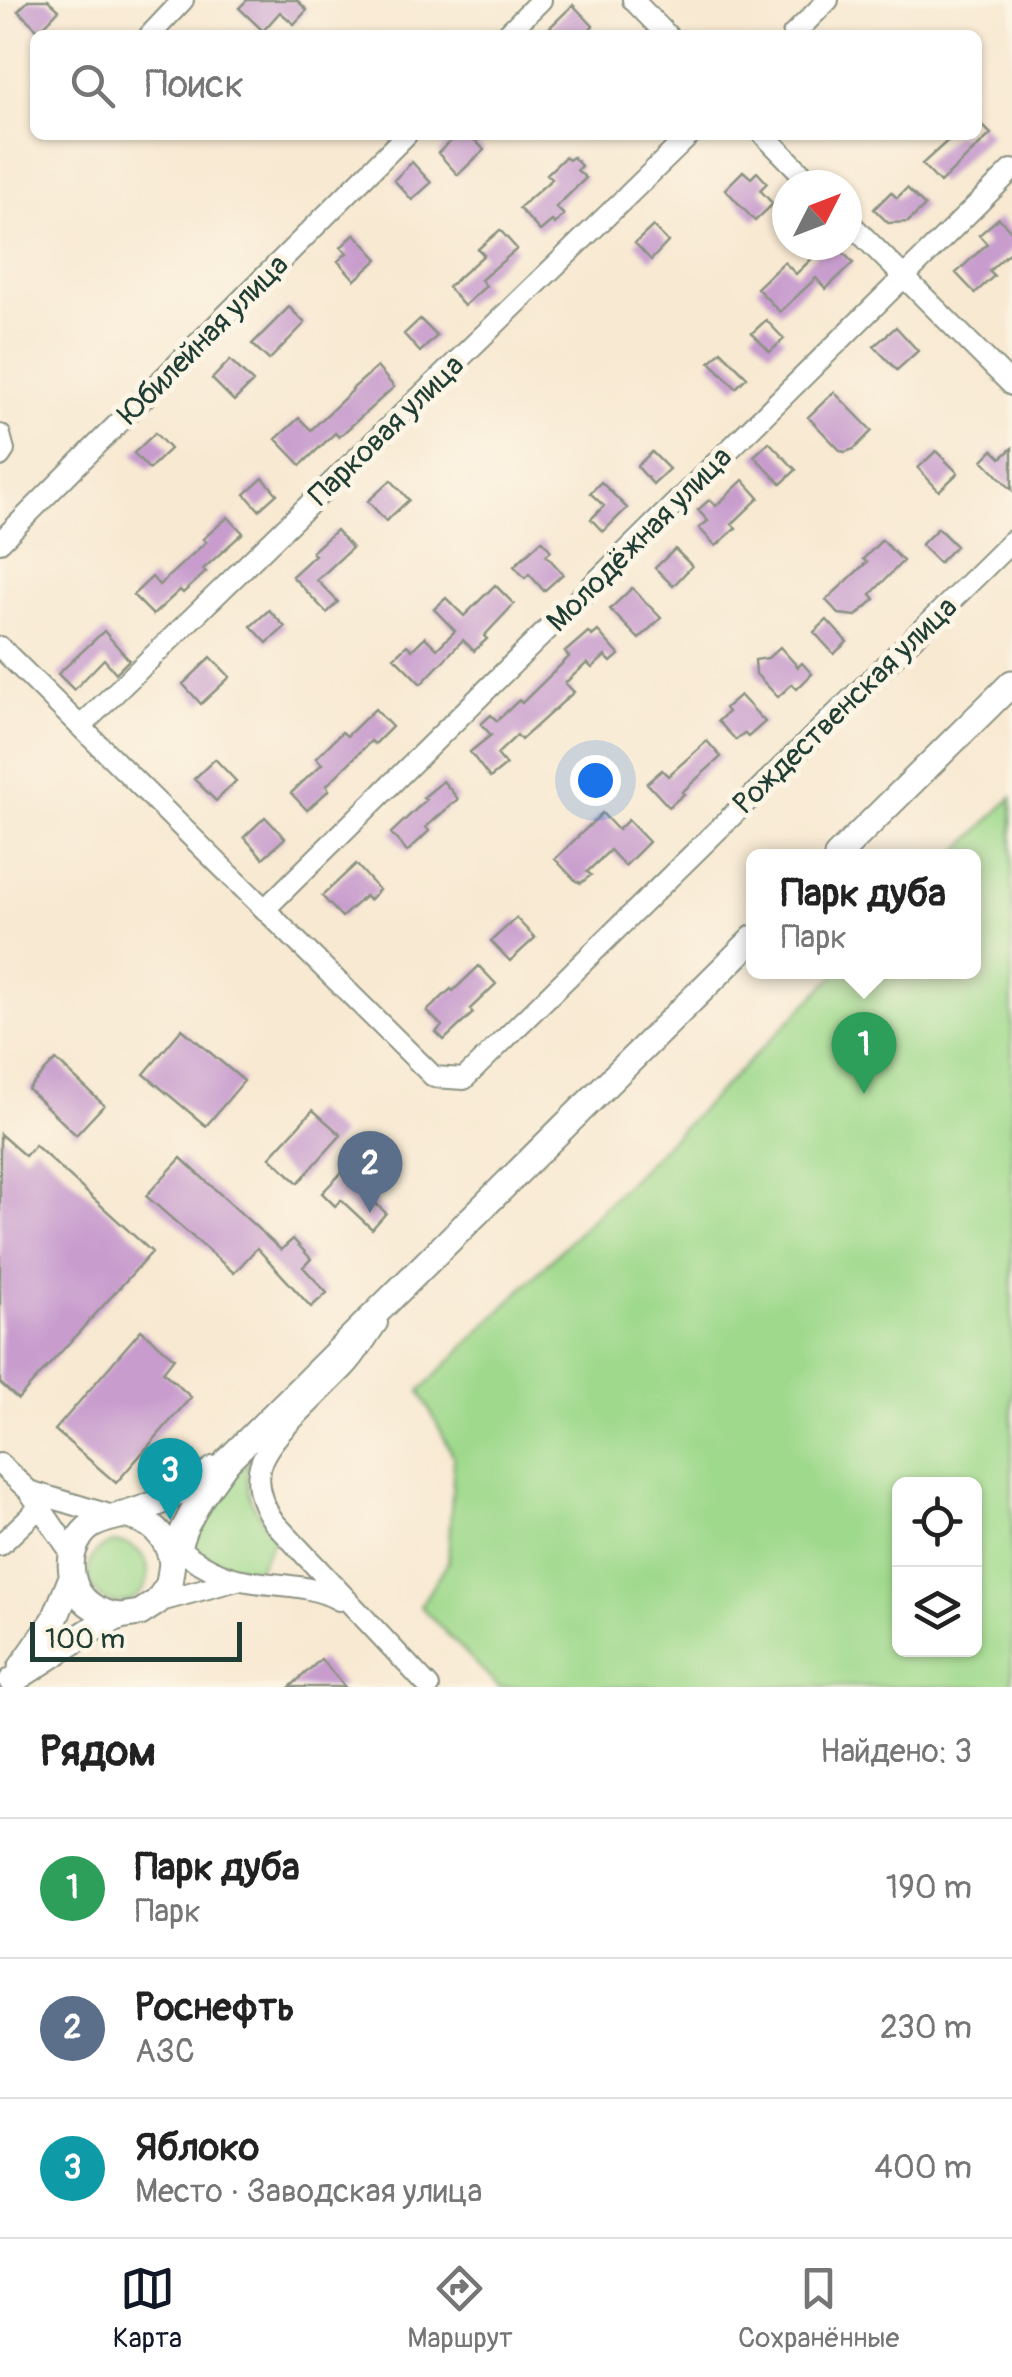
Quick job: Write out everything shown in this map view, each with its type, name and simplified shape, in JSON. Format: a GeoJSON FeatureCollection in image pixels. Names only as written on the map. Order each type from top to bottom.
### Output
{"type":"FeatureCollection","features":[{"type":"Feature","properties":{"kind":"main road"},"geometry":{"type":"LineString","coordinates":[[844,849],[1012,682]]}},
{"type":"Feature","properties":{"kind":"main road"},"geometry":{"type":"LineString","coordinates":[[9,1684],[66,1645],[120,1616],[140,1613],[157,1602],[169,1584],[171,1549],[227,1462],[746,946]]}},
{"type":"Feature","properties":{"kind":"main road"},"geometry":{"type":"LineString","coordinates":[[9,1684],[54,1621],[80,1537],[87,1529],[161,1502],[227,1462]]}},
{"type":"Feature","properties":{"kind":"main road"},"geometry":{"type":"LineString","coordinates":[[117,1516],[145,1521],[171,1549]]}},
{"type":"Feature","properties":{"kind":"main road"},"geometry":{"type":"LineString","coordinates":[[72,1566],[80,1594],[93,1608],[120,1616]]}},
{"type":"Feature","properties":{"kind":"street"},"geometry":{"type":"LineString","coordinates":[[155,30],[183,0]]}},
{"type":"Feature","properties":{"kind":"street"},"geometry":{"type":"LineString","coordinates":[[511,30],[541,0]]}},
{"type":"Feature","properties":{"kind":"street"},"geometry":{"type":"LineString","coordinates":[[633,0],[662,30]]}},
{"type":"Feature","properties":{"kind":"street"},"geometry":{"type":"LineString","coordinates":[[798,30],[828,0]]}},
{"type":"Feature","properties":{"kind":"street","name":"Юбилейная улица"},"geometry":{"type":"LineString","coordinates":[[0,542],[401,140]]}},
{"type":"Feature","properties":{"kind":"street","name":"Парковая улица"},"geometry":{"type":"LineString","coordinates":[[81,726],[685,140]]}},
{"type":"Feature","properties":{"kind":"street"},"geometry":{"type":"LineString","coordinates":[[769,140],[798,170]]}},
{"type":"Feature","properties":{"kind":"street","name":"Молодёжная улица"},"geometry":{"type":"LineString","coordinates":[[266,908],[1012,170]]}},
{"type":"Feature","properties":{"kind":"street"},"geometry":{"type":"LineString","coordinates":[[862,235],[1012,384]]}},
{"type":"Feature","properties":{"kind":"street"},"geometry":{"type":"LineString","coordinates":[[0,435],[4,450],[0,456]]}},
{"type":"Feature","properties":{"kind":"street","name":"Рождественская улица"},"geometry":{"type":"LineString","coordinates":[[266,908],[434,1077],[464,1079],[1012,541]]}},
{"type":"Feature","properties":{"kind":"street"},"geometry":{"type":"LineString","coordinates":[[0,647],[266,908]]}},
{"type":"Feature","properties":{"kind":"street"},"geometry":{"type":"LineString","coordinates":[[400,1289],[349,1363],[273,1439],[262,1455],[258,1489],[274,1522],[429,1687]]}},
{"type":"Feature","properties":{"kind":"street"},"geometry":{"type":"LineString","coordinates":[[0,1464],[35,1499],[72,1566]]}},
{"type":"Feature","properties":{"kind":"street"},"geometry":{"type":"LineString","coordinates":[[35,1499],[117,1516]]}},
{"type":"Feature","properties":{"kind":"street"},"geometry":{"type":"LineString","coordinates":[[0,1545],[35,1499]]}},
{"type":"Feature","properties":{"kind":"street"},"geometry":{"type":"LineString","coordinates":[[171,1549],[238,1579],[321,1590],[357,1612]]}},
{"type":"Feature","properties":{"kind":"street"},"geometry":{"type":"LineString","coordinates":[[157,1602],[238,1579]]}},
{"type":"Feature","properties":{"kind":"green space"},"geometry":{"type":"Polygon","coordinates":[[[1012,797],[1012,1687],[499,1687],[420,1606],[448,1562],[454,1457],[420,1391],[831,979],[981,979],[981,849],[960,849],[1012,797]]]}},
{"type":"Feature","properties":{"kind":"green space"},"geometry":{"type":"Polygon","coordinates":[[[249,1461],[247,1483],[252,1501],[276,1535],[258,1569],[239,1570],[191,1552],[190,1535],[212,1499],[249,1461]]]}},
{"type":"Feature","properties":{"kind":"green space"},"geometry":{"type":"Polygon","coordinates":[[[118,1543],[139,1552],[148,1573],[139,1594],[118,1603],[97,1594],[88,1573],[97,1552],[118,1543]]]}},
{"type":"Feature","properties":{"kind":"building"},"geometry":{"type":"Polygon","coordinates":[[[29,0],[48,0],[59,10],[40,30],[18,11],[29,0]]]}},
{"type":"Feature","properties":{"kind":"building"},"geometry":{"type":"Polygon","coordinates":[[[247,0],[297,0],[307,10],[294,24],[280,12],[262,30],[239,8],[247,0]]]}},
{"type":"Feature","properties":{"kind":"building"},"geometry":{"type":"Polygon","coordinates":[[[573,5],[593,26],[589,30],[549,28],[573,5]]]}},
{"type":"Feature","properties":{"kind":"building"},"geometry":{"type":"Polygon","coordinates":[[[982,125],[991,134],[940,183],[922,164],[948,140],[982,140],[982,125]]]}},
{"type":"Feature","properties":{"kind":"building"},"geometry":{"type":"Polygon","coordinates":[[[452,140],[475,140],[484,150],[458,175],[438,153],[452,140]]]}},
{"type":"Feature","properties":{"kind":"building"},"geometry":{"type":"Polygon","coordinates":[[[565,157],[573,157],[581,166],[577,170],[586,178],[556,207],[564,215],[540,231],[519,208],[552,179],[547,174],[565,157]]]}},
{"type":"Feature","properties":{"kind":"building"},"geometry":{"type":"Polygon","coordinates":[[[412,162],[431,183],[412,200],[394,180],[412,162]]]}},
{"type":"Feature","properties":{"kind":"building"},"geometry":{"type":"Polygon","coordinates":[[[743,171],[751,178],[757,172],[767,183],[760,190],[772,205],[755,221],[725,189],[743,171]]]}},
{"type":"Feature","properties":{"kind":"building"},"geometry":{"type":"Polygon","coordinates":[[[907,188],[925,206],[908,222],[888,223],[874,209],[891,192],[897,198],[907,188]]]}},
{"type":"Feature","properties":{"kind":"building"},"geometry":{"type":"Polygon","coordinates":[[[999,218],[1012,232],[1012,250],[989,271],[994,276],[975,293],[956,273],[987,244],[979,235],[999,218]]]}},
{"type":"Feature","properties":{"kind":"building"},"geometry":{"type":"Polygon","coordinates":[[[653,226],[668,242],[651,260],[635,243],[653,226]]]}},
{"type":"Feature","properties":{"kind":"building"},"geometry":{"type":"Polygon","coordinates":[[[500,230],[517,249],[481,280],[486,286],[464,306],[448,287],[484,255],[478,249],[500,230]]]}},
{"type":"Feature","properties":{"kind":"building"},"geometry":{"type":"Polygon","coordinates":[[[355,234],[378,259],[355,280],[338,261],[347,253],[341,247],[355,234]]]}},
{"type":"Feature","properties":{"kind":"building"},"geometry":{"type":"Polygon","coordinates":[[[810,260],[853,263],[826,289],[816,278],[780,312],[757,288],[784,262],[796,274],[810,260]]]}},
{"type":"Feature","properties":{"kind":"building"},"geometry":{"type":"Polygon","coordinates":[[[289,307],[305,323],[269,360],[252,344],[289,307]]]}},
{"type":"Feature","properties":{"kind":"building"},"geometry":{"type":"Polygon","coordinates":[[[420,319],[437,336],[420,352],[404,334],[420,319]]]}},
{"type":"Feature","properties":{"kind":"building"},"geometry":{"type":"Polygon","coordinates":[[[766,320],[784,339],[770,352],[752,333],[766,320]]]}},
{"type":"Feature","properties":{"kind":"building"},"geometry":{"type":"Polygon","coordinates":[[[896,327],[918,351],[897,370],[874,346],[896,327]]]}},
{"type":"Feature","properties":{"kind":"building"},"geometry":{"type":"Polygon","coordinates":[[[721,351],[747,377],[736,388],[710,362],[721,351]]]}},
{"type":"Feature","properties":{"kind":"building"},"geometry":{"type":"Polygon","coordinates":[[[230,360],[253,382],[234,401],[212,379],[230,360]]]}},
{"type":"Feature","properties":{"kind":"building"},"geometry":{"type":"Polygon","coordinates":[[[377,367],[394,387],[301,465],[276,439],[299,418],[311,430],[377,367]]]}},
{"type":"Feature","properties":{"kind":"building"},"geometry":{"type":"Polygon","coordinates":[[[834,392],[872,431],[854,449],[845,452],[808,417],[834,392]]]}},
{"type":"Feature","properties":{"kind":"building"},"geometry":{"type":"Polygon","coordinates":[[[155,433],[170,449],[149,469],[134,453],[155,433]]]}},
{"type":"Feature","properties":{"kind":"building"},"geometry":{"type":"Polygon","coordinates":[[[769,442],[796,470],[781,484],[754,456],[769,442]]]}},
{"type":"Feature","properties":{"kind":"building"},"geometry":{"type":"Polygon","coordinates":[[[1012,448],[1012,490],[983,460],[993,450],[1001,458],[1012,448]]]}},
{"type":"Feature","properties":{"kind":"building"},"geometry":{"type":"Polygon","coordinates":[[[936,451],[958,473],[939,491],[918,468],[936,451]]]}},
{"type":"Feature","properties":{"kind":"building"},"geometry":{"type":"Polygon","coordinates":[[[652,452],[669,469],[653,484],[637,466],[652,452]]]}},
{"type":"Feature","properties":{"kind":"building"},"geometry":{"type":"Polygon","coordinates":[[[263,478],[277,494],[259,510],[245,494],[263,478]]]}},
{"type":"Feature","properties":{"kind":"building"},"geometry":{"type":"Polygon","coordinates":[[[391,480],[409,500],[386,521],[368,501],[391,480]]]}},
{"type":"Feature","properties":{"kind":"building"},"geometry":{"type":"Polygon","coordinates":[[[743,480],[759,498],[716,546],[699,528],[708,521],[698,510],[709,500],[716,506],[743,480]]]}},
{"type":"Feature","properties":{"kind":"building"},"geometry":{"type":"Polygon","coordinates":[[[601,482],[627,508],[603,532],[591,519],[604,506],[590,493],[601,482]]]}},
{"type":"Feature","properties":{"kind":"building"},"geometry":{"type":"Polygon","coordinates":[[[228,517],[243,533],[183,593],[180,590],[153,615],[133,595],[152,577],[159,585],[228,517]]]}},
{"type":"Feature","properties":{"kind":"building"},"geometry":{"type":"Polygon","coordinates":[[[938,528],[956,546],[939,563],[921,545],[938,528]]]}},
{"type":"Feature","properties":{"kind":"building"},"geometry":{"type":"Polygon","coordinates":[[[336,530],[352,548],[317,580],[338,602],[327,613],[292,576],[336,530]]]}},
{"type":"Feature","properties":{"kind":"building"},"geometry":{"type":"Polygon","coordinates":[[[542,540],[551,551],[546,555],[563,574],[544,591],[529,574],[525,578],[514,566],[542,540]]]}},
{"type":"Feature","properties":{"kind":"building"},"geometry":{"type":"Polygon","coordinates":[[[882,540],[903,561],[871,594],[875,599],[856,616],[839,614],[826,600],[867,562],[863,559],[882,540]]]}},
{"type":"Feature","properties":{"kind":"building"},"geometry":{"type":"Polygon","coordinates":[[[675,549],[692,566],[673,586],[655,568],[675,549]]]}},
{"type":"Feature","properties":{"kind":"building"},"geometry":{"type":"Polygon","coordinates":[[[495,585],[514,604],[474,651],[463,640],[421,684],[394,657],[407,645],[412,650],[425,637],[437,649],[455,631],[434,609],[446,598],[464,616],[495,585]]]}},
{"type":"Feature","properties":{"kind":"building"},"geometry":{"type":"Polygon","coordinates":[[[632,588],[661,618],[639,639],[610,609],[632,588]]]}},
{"type":"Feature","properties":{"kind":"building"},"geometry":{"type":"Polygon","coordinates":[[[269,610],[285,627],[267,643],[251,626],[269,610]]]}},
{"type":"Feature","properties":{"kind":"building"},"geometry":{"type":"Polygon","coordinates":[[[827,620],[847,642],[834,654],[814,632],[827,620]]]}},
{"type":"Feature","properties":{"kind":"building"},"geometry":{"type":"Polygon","coordinates":[[[104,631],[129,660],[116,673],[104,659],[74,690],[58,674],[104,631]]]}},
{"type":"Feature","properties":{"kind":"building"},"geometry":{"type":"Polygon","coordinates":[[[598,631],[619,655],[611,662],[605,656],[592,668],[587,663],[565,683],[574,692],[521,740],[517,735],[497,754],[506,765],[490,778],[470,752],[491,735],[481,724],[491,715],[497,721],[519,700],[522,703],[569,657],[565,652],[588,632],[592,636],[598,631]]]}},
{"type":"Feature","properties":{"kind":"building"},"geometry":{"type":"Polygon","coordinates":[[[780,647],[798,667],[802,663],[812,674],[797,689],[792,684],[778,697],[756,674],[755,660],[768,658],[780,647]]]}},
{"type":"Feature","properties":{"kind":"building"},"geometry":{"type":"Polygon","coordinates":[[[211,657],[230,677],[201,704],[183,684],[211,657]]]}},
{"type":"Feature","properties":{"kind":"building"},"geometry":{"type":"Polygon","coordinates":[[[740,695],[765,722],[748,737],[744,733],[736,740],[718,721],[728,712],[725,708],[740,695]]]}},
{"type":"Feature","properties":{"kind":"building"},"geometry":{"type":"Polygon","coordinates":[[[375,709],[392,727],[375,744],[371,741],[307,810],[291,793],[322,764],[316,758],[342,732],[347,736],[375,709]]]}},
{"type":"Feature","properties":{"kind":"building"},"geometry":{"type":"Polygon","coordinates":[[[707,741],[721,757],[669,807],[647,783],[662,770],[668,776],[707,741]]]}},
{"type":"Feature","properties":{"kind":"building"},"geometry":{"type":"Polygon","coordinates":[[[215,759],[236,781],[216,801],[194,779],[215,759]]]}},
{"type":"Feature","properties":{"kind":"building"},"geometry":{"type":"Polygon","coordinates":[[[443,781],[458,799],[426,827],[429,831],[407,852],[391,833],[443,781]]]}},
{"type":"Feature","properties":{"kind":"building"},"geometry":{"type":"Polygon","coordinates":[[[602,813],[618,830],[628,820],[649,842],[625,866],[610,850],[581,883],[555,859],[602,813]]]}},
{"type":"Feature","properties":{"kind":"building"},"geometry":{"type":"Polygon","coordinates":[[[265,817],[285,838],[263,858],[244,837],[265,817]]]}},
{"type":"Feature","properties":{"kind":"building"},"geometry":{"type":"Polygon","coordinates":[[[356,864],[379,890],[369,900],[365,896],[342,917],[322,896],[356,864]]]}},
{"type":"Feature","properties":{"kind":"building"},"geometry":{"type":"Polygon","coordinates":[[[516,918],[535,938],[510,961],[491,941],[516,918]]]}},
{"type":"Feature","properties":{"kind":"building"},"geometry":{"type":"Polygon","coordinates":[[[479,966],[496,984],[444,1040],[436,1032],[442,1026],[427,1011],[479,966]]]}},
{"type":"Feature","properties":{"kind":"building"},"geometry":{"type":"Polygon","coordinates":[[[182,1029],[244,1081],[206,1126],[144,1074],[182,1029]]]}},
{"type":"Feature","properties":{"kind":"building"},"geometry":{"type":"Polygon","coordinates":[[[56,1060],[104,1105],[76,1135],[28,1089],[56,1060]]]}},
{"type":"Feature","properties":{"kind":"building"},"geometry":{"type":"Polygon","coordinates":[[[313,1110],[341,1135],[298,1183],[270,1157],[313,1110]]]}},
{"type":"Feature","properties":{"kind":"building"},"geometry":{"type":"Polygon","coordinates":[[[0,1134],[25,1156],[35,1145],[152,1252],[18,1399],[0,1383],[0,1134]]]}},
{"type":"Feature","properties":{"kind":"building"},"geometry":{"type":"Polygon","coordinates":[[[181,1158],[281,1250],[293,1239],[311,1259],[303,1267],[327,1293],[311,1307],[257,1248],[234,1273],[146,1196],[181,1158]]]}},
{"type":"Feature","properties":{"kind":"building"},"geometry":{"type":"Polygon","coordinates":[[[346,1168],[359,1180],[355,1184],[386,1213],[372,1229],[341,1200],[335,1206],[322,1193],[346,1168]]]}},
{"type":"Feature","properties":{"kind":"building"},"geometry":{"type":"Polygon","coordinates":[[[141,1330],[174,1358],[163,1372],[191,1397],[116,1483],[55,1430],[141,1330]]]}},
{"type":"Feature","properties":{"kind":"building"},"geometry":{"type":"Polygon","coordinates":[[[321,1659],[345,1687],[290,1687],[321,1659]]]}},
{"type":"Feature","properties":{"kind":"place","name":"Парк дуба"},"geometry":{"type":"Point","coordinates":[864,1094]}},
{"type":"Feature","properties":{"kind":"place","name":"Роснефть"},"geometry":{"type":"Point","coordinates":[370,1213]}},
{"type":"Feature","properties":{"kind":"place","name":"Яблоко"},"geometry":{"type":"Point","coordinates":[170,1520]}}]}
